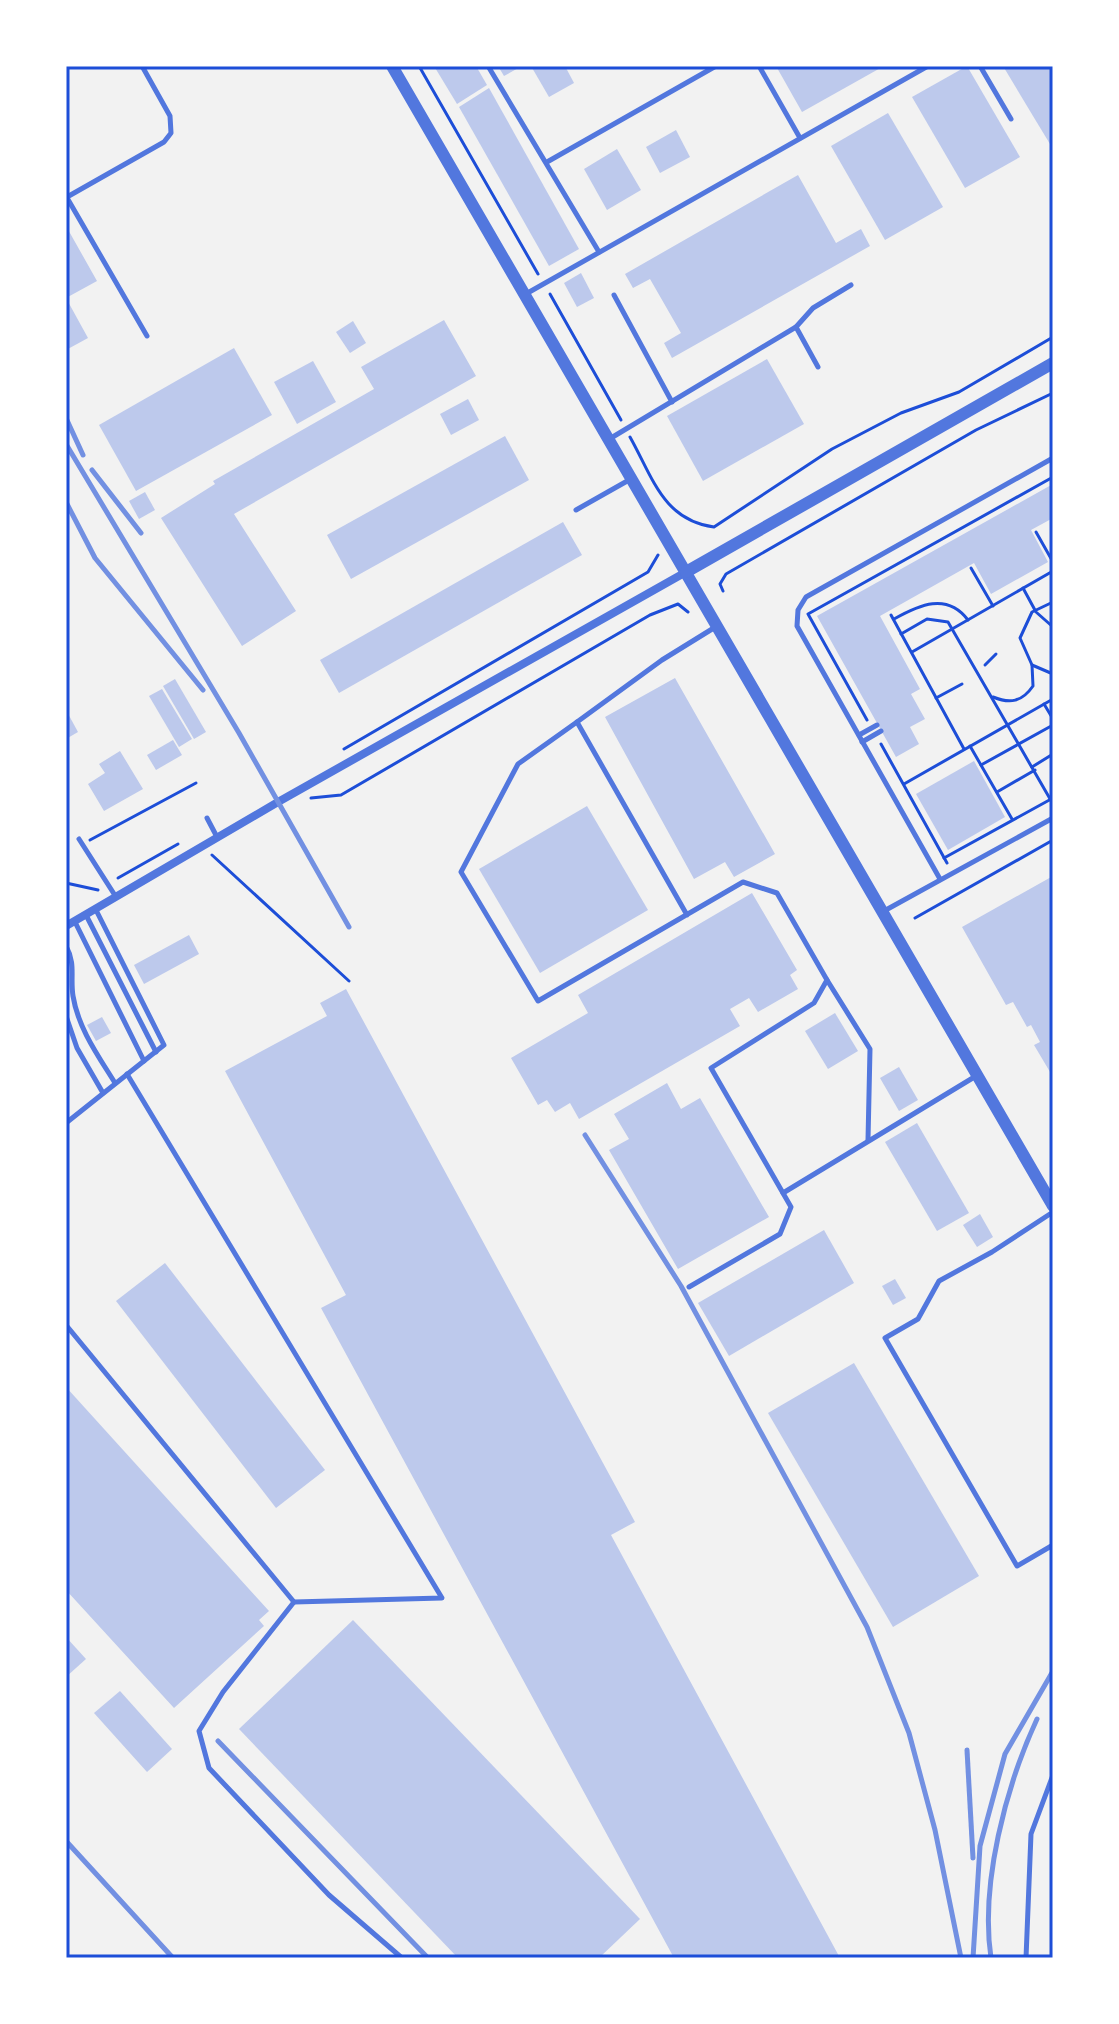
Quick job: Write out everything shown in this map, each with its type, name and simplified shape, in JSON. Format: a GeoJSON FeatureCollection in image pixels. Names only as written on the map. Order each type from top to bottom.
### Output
{"type":"FeatureCollection","features":[{"type":"Feature","properties":{"kind":"street"},"geometry":{"type":"LineString","coordinates":[[392,66],[606,441],[718,626],[1053,1209]]}},
{"type":"Feature","properties":{"kind":"street"},"geometry":{"type":"LineString","coordinates":[[70,924],[1053,363]]}},
{"type":"Feature","properties":{"kind":"lane"},"geometry":{"type":"LineString","coordinates":[[142,66],[170,116],[171,133],[164,142],[67,196],[147,336]]}},
{"type":"Feature","properties":{"kind":"lane"},"geometry":{"type":"LineString","coordinates":[[488,66],[599,252]]}},
{"type":"Feature","properties":{"kind":"lane"},"geometry":{"type":"LineString","coordinates":[[547,162],[716,66]]}},
{"type":"Feature","properties":{"kind":"lane"},"geometry":{"type":"LineString","coordinates":[[759,66],[800,138]]}},
{"type":"Feature","properties":{"kind":"lane"},"geometry":{"type":"LineString","coordinates":[[523,295],[928,66]]}},
{"type":"Feature","properties":{"kind":"lane"},"geometry":{"type":"LineString","coordinates":[[980,66],[1011,119]]}},
{"type":"Feature","properties":{"kind":"lane"},"geometry":{"type":"LineString","coordinates":[[606,441],[796,327],[813,308],[851,285]]}},
{"type":"Feature","properties":{"kind":"lane"},"geometry":{"type":"LineString","coordinates":[[614,295],[672,402]]}},
{"type":"Feature","properties":{"kind":"lane"},"geometry":{"type":"LineString","coordinates":[[796,327],[818,367]]}},
{"type":"Feature","properties":{"kind":"lane"},"geometry":{"type":"LineString","coordinates":[[940,879],[797,626],[798,610],[806,597],[1053,458]]}},
{"type":"Feature","properties":{"kind":"lane"},"geometry":{"type":"LineString","coordinates":[[576,510],[629,480]]}},
{"type":"Feature","properties":{"kind":"lane"},"geometry":{"type":"LineString","coordinates":[[718,626],[662,660],[518,764],[461,872],[538,1001],[743,882],[777,893],[870,1049],[868,1140]]}},
{"type":"Feature","properties":{"kind":"lane"},"geometry":{"type":"LineString","coordinates":[[577,722],[687,915]]}},
{"type":"Feature","properties":{"kind":"lane"},"geometry":{"type":"LineString","coordinates":[[859,735],[876,730]]}},
{"type":"Feature","properties":{"kind":"lane"},"geometry":{"type":"LineString","coordinates":[[862,742],[876,730]]}},
{"type":"Feature","properties":{"kind":"lane"},"geometry":{"type":"LineString","coordinates":[[207,818],[218,838]]}},
{"type":"Feature","properties":{"kind":"lane"},"geometry":{"type":"LineString","coordinates":[[883,912],[1053,818]]}},
{"type":"Feature","properties":{"kind":"lane"},"geometry":{"type":"LineString","coordinates":[[80,842],[116,897]]}},
{"type":"Feature","properties":{"kind":"lane"},"geometry":{"type":"LineString","coordinates":[[66,1123],[164,1045],[96,910]]}},
{"type":"Feature","properties":{"kind":"lane"},"geometry":{"type":"LineString","coordinates":[[86,915],[156,1052]]}},
{"type":"Feature","properties":{"kind":"lane"},"geometry":{"type":"LineString","coordinates":[[70,924],[144,1061]]}},
{"type":"Feature","properties":{"kind":"lane"},"geometry":{"type":"LineString","coordinates":[[66,946],[73,959],[73,997],[90,1042],[115,1083]]}},
{"type":"Feature","properties":{"kind":"lane"},"geometry":{"type":"LineString","coordinates":[[119,957],[127,953]]}},
{"type":"Feature","properties":{"kind":"lane"},"geometry":{"type":"LineString","coordinates":[[689,1287],[780,1234],[791,1207],[711,1068],[814,1003],[827,980]]}},
{"type":"Feature","properties":{"kind":"lane"},"geometry":{"type":"LineString","coordinates":[[66,1016],[77,1048],[103,1093]]}},
{"type":"Feature","properties":{"kind":"lane"},"geometry":{"type":"LineString","coordinates":[[127,1074],[442,1598],[294,1602]]}},
{"type":"Feature","properties":{"kind":"lane"},"geometry":{"type":"LineString","coordinates":[[783,1193],[976,1076]]}},
{"type":"Feature","properties":{"kind":"lane"},"geometry":{"type":"LineString","coordinates":[[1053,1209],[992,1252],[939,1281],[918,1319],[885,1338],[1017,1566],[1053,1545]]}},
{"type":"Feature","properties":{"kind":"lane"},"geometry":{"type":"LineString","coordinates":[[66,1325],[294,1602]]}},
{"type":"Feature","properties":{"kind":"lane"},"geometry":{"type":"LineString","coordinates":[[294,1602],[223,1692],[199,1731],[209,1768],[329,1895],[402,1958]]}},
{"type":"Feature","properties":{"kind":"lane"},"geometry":{"type":"LineString","coordinates":[[1026,1958],[1031,1834],[1053,1775]]}},
{"type":"Feature","properties":{"kind":"path"},"geometry":{"type":"LineString","coordinates":[[419,66],[673,512],[691,524],[714,527],[832,449],[901,413],[959,392],[1053,337]]}},
{"type":"Feature","properties":{"kind":"path"},"geometry":{"type":"LineString","coordinates":[[723,591],[720,584],[726,574],[976,430],[1053,393]]}},
{"type":"Feature","properties":{"kind":"path"},"geometry":{"type":"LineString","coordinates":[[962,891],[876,730],[808,614],[1053,477]]}},
{"type":"Feature","properties":{"kind":"path"},"geometry":{"type":"LineString","coordinates":[[1036,532],[1053,562]]}},
{"type":"Feature","properties":{"kind":"path"},"geometry":{"type":"LineString","coordinates":[[341,750],[648,572],[658,557],[654,546]]}},
{"type":"Feature","properties":{"kind":"path"},"geometry":{"type":"LineString","coordinates":[[971,568],[993,606]]}},
{"type":"Feature","properties":{"kind":"path"},"geometry":{"type":"LineString","coordinates":[[912,652],[1053,571]]}},
{"type":"Feature","properties":{"kind":"path"},"geometry":{"type":"LineString","coordinates":[[1023,588],[1041,618],[1053,627]]}},
{"type":"Feature","properties":{"kind":"path"},"geometry":{"type":"LineString","coordinates":[[964,749],[892,617],[933,602],[955,607],[968,620]]}},
{"type":"Feature","properties":{"kind":"path"},"geometry":{"type":"LineString","coordinates":[[993,697],[1011,701],[1022,698],[1033,686],[1032,665],[1020,638],[1025,620],[1036,609],[1053,602]]}},
{"type":"Feature","properties":{"kind":"path"},"geometry":{"type":"LineString","coordinates":[[310,798],[341,795],[650,615],[678,604],[688,612]]}},
{"type":"Feature","properties":{"kind":"path"},"geometry":{"type":"LineString","coordinates":[[901,634],[927,619],[942,619],[954,628],[1052,800],[932,864]]}},
{"type":"Feature","properties":{"kind":"path"},"geometry":{"type":"LineString","coordinates":[[985,665],[996,654]]}},
{"type":"Feature","properties":{"kind":"path"},"geometry":{"type":"LineString","coordinates":[[1032,665],[1053,674]]}},
{"type":"Feature","properties":{"kind":"path"},"geometry":{"type":"LineString","coordinates":[[936,698],[962,684]]}},
{"type":"Feature","properties":{"kind":"path"},"geometry":{"type":"LineString","coordinates":[[890,791],[1053,699]]}},
{"type":"Feature","properties":{"kind":"path"},"geometry":{"type":"LineString","coordinates":[[1044,704],[1053,719]]}},
{"type":"Feature","properties":{"kind":"path"},"geometry":{"type":"LineString","coordinates":[[981,765],[1053,725]]}},
{"type":"Feature","properties":{"kind":"path"},"geometry":{"type":"LineString","coordinates":[[970,746],[1013,820]]}},
{"type":"Feature","properties":{"kind":"path"},"geometry":{"type":"LineString","coordinates":[[997,792],[1053,754]]}},
{"type":"Feature","properties":{"kind":"path"},"geometry":{"type":"LineString","coordinates":[[80,842],[196,783]]}},
{"type":"Feature","properties":{"kind":"path"},"geometry":{"type":"LineString","coordinates":[[66,883],[98,890],[185,840]]}},
{"type":"Feature","properties":{"kind":"path"},"geometry":{"type":"LineString","coordinates":[[915,918],[1053,840]]}},
{"type":"Feature","properties":{"kind":"path"},"geometry":{"type":"LineString","coordinates":[[200,862],[224,848]]}},
{"type":"Feature","properties":{"kind":"path"},"geometry":{"type":"LineString","coordinates":[[212,855],[349,981]]}},
{"type":"Feature","properties":{"kind":"building"},"geometry":{"type":"Polygon","coordinates":[[[434,66],[476,66],[487,85],[457,104],[434,66]]]}},
{"type":"Feature","properties":{"kind":"building"},"geometry":{"type":"Polygon","coordinates":[[[498,66],[522,66],[504,76],[498,66]]]}},
{"type":"Feature","properties":{"kind":"building"},"geometry":{"type":"Polygon","coordinates":[[[531,66],[565,66],[574,83],[549,97],[531,66]]]}},
{"type":"Feature","properties":{"kind":"building"},"geometry":{"type":"Polygon","coordinates":[[[776,66],[884,66],[802,112],[776,66]]]}},
{"type":"Feature","properties":{"kind":"building"},"geometry":{"type":"Polygon","coordinates":[[[967,66],[1020,157],[965,188],[912,97],[967,66]]]}},
{"type":"Feature","properties":{"kind":"building"},"geometry":{"type":"Polygon","coordinates":[[[1003,66],[1053,66],[1053,149],[1033,116],[1003,66]]]}},
{"type":"Feature","properties":{"kind":"building"},"geometry":{"type":"Polygon","coordinates":[[[489,88],[579,249],[549,266],[459,107],[489,88]]]}},
{"type":"Feature","properties":{"kind":"building"},"geometry":{"type":"Polygon","coordinates":[[[888,113],[943,207],[885,240],[831,146],[888,113]]]}},
{"type":"Feature","properties":{"kind":"building"},"geometry":{"type":"Polygon","coordinates":[[[676,130],[690,157],[660,173],[646,147],[676,130]]]}},
{"type":"Feature","properties":{"kind":"building"},"geometry":{"type":"Polygon","coordinates":[[[617,149],[641,190],[607,210],[584,169],[617,149]]]}},
{"type":"Feature","properties":{"kind":"building"},"geometry":{"type":"Polygon","coordinates":[[[798,175],[836,243],[861,229],[870,246],[672,358],[664,343],[681,333],[650,279],[633,288],[625,274],[798,175]]]}},
{"type":"Feature","properties":{"kind":"building"},"geometry":{"type":"Polygon","coordinates":[[[66,226],[97,281],[66,298],[66,226]]]}},
{"type":"Feature","properties":{"kind":"building"},"geometry":{"type":"Polygon","coordinates":[[[581,273],[594,298],[577,307],[564,283],[581,273]]]}},
{"type":"Feature","properties":{"kind":"building"},"geometry":{"type":"Polygon","coordinates":[[[66,298],[88,338],[66,350],[66,298]]]}},
{"type":"Feature","properties":{"kind":"building"},"geometry":{"type":"Polygon","coordinates":[[[444,320],[476,376],[234,514],[296,611],[242,646],[161,518],[215,484],[213,481],[374,389],[361,367],[444,320]]]}},
{"type":"Feature","properties":{"kind":"building"},"geometry":{"type":"Polygon","coordinates":[[[353,321],[366,343],[350,353],[336,332],[353,321]]]}},
{"type":"Feature","properties":{"kind":"building"},"geometry":{"type":"Polygon","coordinates":[[[234,348],[272,415],[136,491],[99,425],[234,348]]]}},
{"type":"Feature","properties":{"kind":"building"},"geometry":{"type":"Polygon","coordinates":[[[767,359],[804,424],[703,481],[667,416],[767,359]]]}},
{"type":"Feature","properties":{"kind":"building"},"geometry":{"type":"Polygon","coordinates":[[[313,361],[336,402],[297,424],[274,382],[313,361]]]}},
{"type":"Feature","properties":{"kind":"building"},"geometry":{"type":"Polygon","coordinates":[[[468,399],[479,420],[451,435],[440,414],[468,399]]]}},
{"type":"Feature","properties":{"kind":"building"},"geometry":{"type":"Polygon","coordinates":[[[505,436],[529,480],[351,579],[327,535],[505,436]]]}},
{"type":"Feature","properties":{"kind":"building"},"geometry":{"type":"Polygon","coordinates":[[[1053,484],[1053,518],[1031,530],[1048,562],[991,594],[974,563],[880,616],[920,689],[911,694],[925,719],[910,727],[919,744],[896,757],[817,616],[1053,484]]]}},
{"type":"Feature","properties":{"kind":"building"},"geometry":{"type":"Polygon","coordinates":[[[145,492],[155,510],[139,519],[129,501],[145,492]]]}},
{"type":"Feature","properties":{"kind":"building"},"geometry":{"type":"Polygon","coordinates":[[[563,522],[582,555],[339,693],[320,660],[563,522]]]}},
{"type":"Feature","properties":{"kind":"building"},"geometry":{"type":"Polygon","coordinates":[[[675,678],[775,854],[734,877],[725,862],[694,879],[605,717],[675,678]]]}},
{"type":"Feature","properties":{"kind":"building"},"geometry":{"type":"Polygon","coordinates":[[[175,679],[206,732],[194,739],[163,686],[175,679]]]}},
{"type":"Feature","properties":{"kind":"building"},"geometry":{"type":"Polygon","coordinates":[[[162,689],[192,739],[179,747],[149,696],[162,689]]]}},
{"type":"Feature","properties":{"kind":"building"},"geometry":{"type":"Polygon","coordinates":[[[66,710],[78,732],[66,739],[66,710]]]}},
{"type":"Feature","properties":{"kind":"building"},"geometry":{"type":"Polygon","coordinates":[[[173,740],[182,755],[156,770],[147,755],[173,740]]]}},
{"type":"Feature","properties":{"kind":"building"},"geometry":{"type":"Polygon","coordinates":[[[120,751],[143,789],[104,811],[88,784],[105,773],[99,764],[120,751]]]}},
{"type":"Feature","properties":{"kind":"building"},"geometry":{"type":"Polygon","coordinates":[[[974,761],[1005,817],[948,850],[916,794],[974,761]]]}},
{"type":"Feature","properties":{"kind":"building"},"geometry":{"type":"Polygon","coordinates":[[[587,806],[648,910],[540,973],[479,869],[587,806]]]}},
{"type":"Feature","properties":{"kind":"building"},"geometry":{"type":"Polygon","coordinates":[[[1053,876],[1053,1077],[1034,1045],[1040,1042],[1031,1025],[1027,1027],[1013,1002],[1006,1005],[962,927],[1053,876]]]}},
{"type":"Feature","properties":{"kind":"building"},"geometry":{"type":"Polygon","coordinates":[[[752,893],[797,970],[790,975],[798,989],[758,1012],[749,998],[730,1009],[740,1026],[579,1119],[570,1103],[555,1112],[547,1100],[538,1105],[511,1058],[588,1013],[578,995],[752,893]]]}},
{"type":"Feature","properties":{"kind":"building"},"geometry":{"type":"Polygon","coordinates":[[[189,935],[199,954],[144,984],[134,965],[189,935]]]}},
{"type":"Feature","properties":{"kind":"building"},"geometry":{"type":"Polygon","coordinates":[[[346,989],[635,1522],[611,1535],[840,1958],[674,1958],[321,1308],[346,1295],[225,1071],[327,1016],[320,1003],[346,989]]]}},
{"type":"Feature","properties":{"kind":"building"},"geometry":{"type":"Polygon","coordinates":[[[835,1013],[858,1051],[828,1069],[805,1031],[835,1013]]]}},
{"type":"Feature","properties":{"kind":"building"},"geometry":{"type":"Polygon","coordinates":[[[102,1017],[111,1033],[96,1041],[87,1025],[102,1017]]]}},
{"type":"Feature","properties":{"kind":"building"},"geometry":{"type":"Polygon","coordinates":[[[899,1067],[918,1100],[899,1111],[880,1078],[899,1067]]]}},
{"type":"Feature","properties":{"kind":"building"},"geometry":{"type":"Polygon","coordinates":[[[667,1083],[681,1109],[700,1098],[769,1217],[678,1269],[609,1150],[629,1139],[614,1114],[667,1083]]]}},
{"type":"Feature","properties":{"kind":"building"},"geometry":{"type":"Polygon","coordinates":[[[917,1123],[969,1213],[937,1231],[885,1142],[917,1123]]]}},
{"type":"Feature","properties":{"kind":"building"},"geometry":{"type":"Polygon","coordinates":[[[980,1214],[993,1237],[977,1247],[963,1225],[980,1214]]]}},
{"type":"Feature","properties":{"kind":"building"},"geometry":{"type":"Polygon","coordinates":[[[824,1230],[854,1283],[729,1356],[698,1303],[824,1230]]]}},
{"type":"Feature","properties":{"kind":"building"},"geometry":{"type":"Polygon","coordinates":[[[165,1263],[325,1470],[276,1508],[116,1301],[165,1263]]]}},
{"type":"Feature","properties":{"kind":"building"},"geometry":{"type":"Polygon","coordinates":[[[895,1279],[906,1298],[893,1305],[882,1286],[895,1279]]]}},
{"type":"Feature","properties":{"kind":"building"},"geometry":{"type":"Polygon","coordinates":[[[854,1363],[979,1576],[893,1627],[768,1413],[854,1363]]]}},
{"type":"Feature","properties":{"kind":"building"},"geometry":{"type":"Polygon","coordinates":[[[66,1387],[269,1611],[259,1620],[264,1626],[174,1708],[66,1590],[66,1387]]]}},
{"type":"Feature","properties":{"kind":"building"},"geometry":{"type":"Polygon","coordinates":[[[353,1620],[640,1919],[599,1958],[458,1958],[239,1729],[353,1620]]]}},
{"type":"Feature","properties":{"kind":"building"},"geometry":{"type":"Polygon","coordinates":[[[66,1637],[86,1659],[66,1677],[66,1637]]]}},
{"type":"Feature","properties":{"kind":"building"},"geometry":{"type":"Polygon","coordinates":[[[120,1691],[172,1749],[147,1772],[94,1713],[120,1691]]]}},
{"type":"Feature","properties":{"kind":"railway"},"geometry":{"type":"LineString","coordinates":[[66,418],[83,455]]}},
{"type":"Feature","properties":{"kind":"railway"},"geometry":{"type":"LineString","coordinates":[[66,444],[239,733],[349,927]]}},
{"type":"Feature","properties":{"kind":"railway"},"geometry":{"type":"LineString","coordinates":[[92,470],[141,533]]}},
{"type":"Feature","properties":{"kind":"railway"},"geometry":{"type":"LineString","coordinates":[[66,502],[95,558],[203,690]]}},
{"type":"Feature","properties":{"kind":"railway"},"geometry":{"type":"LineString","coordinates":[[585,1135],[681,1286],[867,1627],[909,1733],[935,1830],[961,1958]]}},
{"type":"Feature","properties":{"kind":"railway"},"geometry":{"type":"LineString","coordinates":[[973,1958],[980,1846],[1005,1754],[1053,1671]]}},
{"type":"Feature","properties":{"kind":"railway"},"geometry":{"type":"LineString","coordinates":[[991,1958],[989,1899],[998,1836],[1015,1774],[1037,1719]]}},
{"type":"Feature","properties":{"kind":"railway"},"geometry":{"type":"LineString","coordinates":[[218,1741],[428,1958]]}},
{"type":"Feature","properties":{"kind":"railway"},"geometry":{"type":"LineString","coordinates":[[967,1750],[973,1858]]}},
{"type":"Feature","properties":{"kind":"railway"},"geometry":{"type":"LineString","coordinates":[[66,1841],[173,1958]]}}]}
